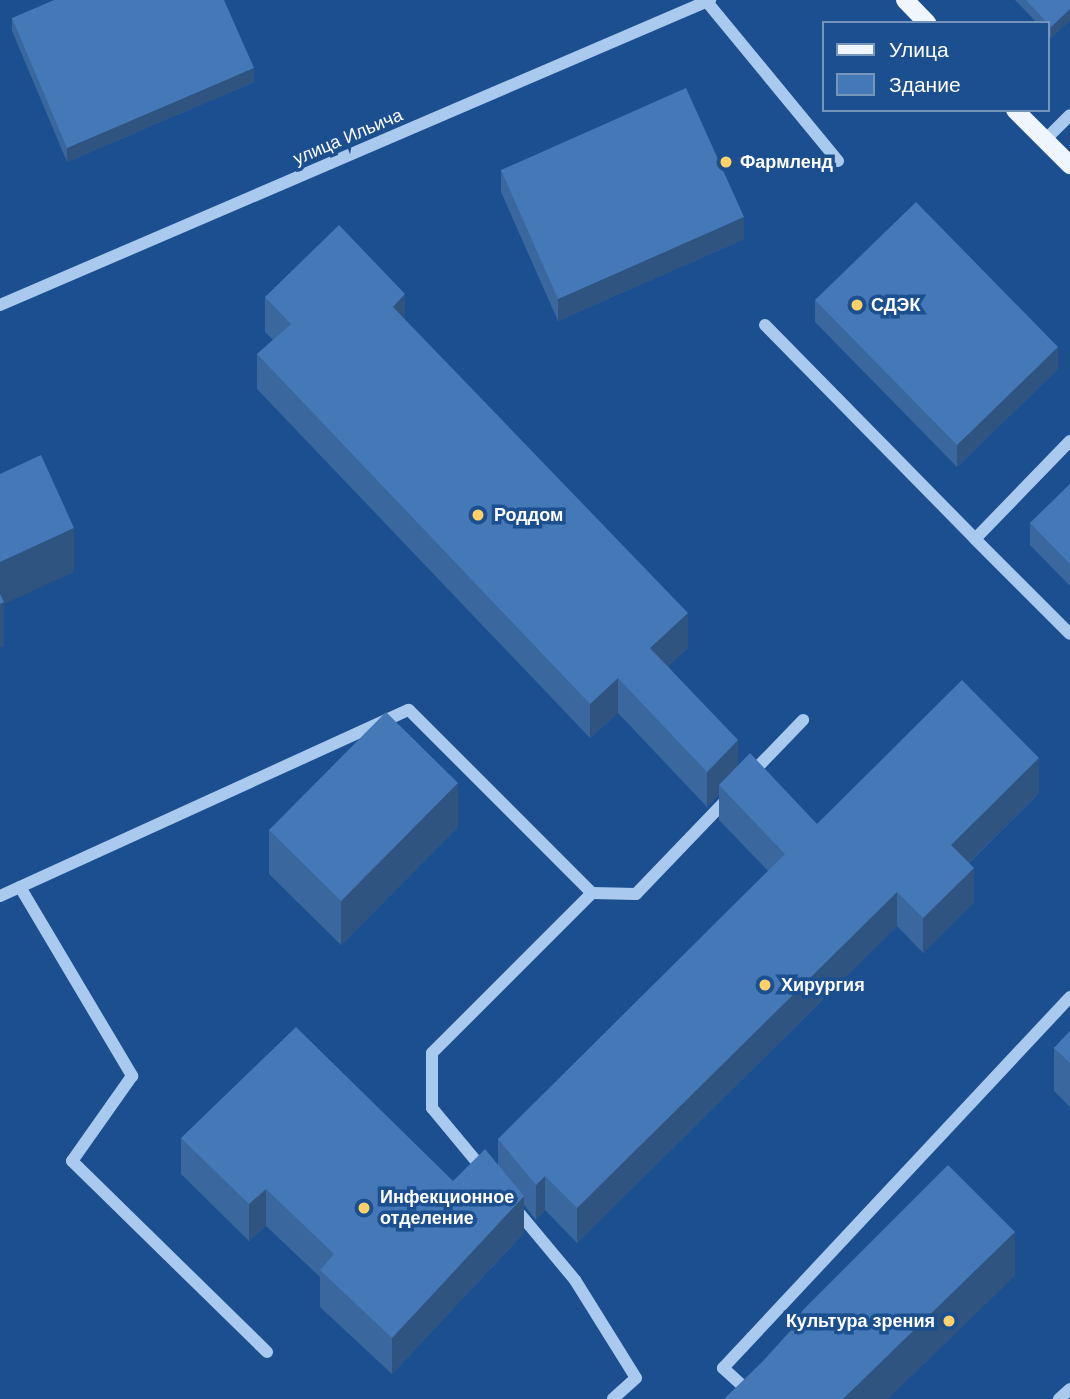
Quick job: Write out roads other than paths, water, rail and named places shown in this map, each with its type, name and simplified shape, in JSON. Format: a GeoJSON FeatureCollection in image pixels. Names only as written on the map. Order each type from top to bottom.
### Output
{"type":"FeatureCollection","features":[{"type":"Feature","properties":{"kind":"main road"},"geometry":{"type":"LineString","coordinates":[[905,0],[926,21]]}},
{"type":"Feature","properties":{"kind":"main road"},"geometry":{"type":"LineString","coordinates":[[1017,112],[1070,165]]}},
{"type":"Feature","properties":{"kind":"street"},"geometry":{"type":"LineString","coordinates":[[708,1],[838,161]]}},
{"type":"Feature","properties":{"kind":"street","name":"улица Ильича"},"geometry":{"type":"LineString","coordinates":[[0,305],[708,1]]}},
{"type":"Feature","properties":{"kind":"street"},"geometry":{"type":"LineString","coordinates":[[1045,140],[1070,115]]}},
{"type":"Feature","properties":{"kind":"street"},"geometry":{"type":"LineString","coordinates":[[765,325],[1070,634]]}},
{"type":"Feature","properties":{"kind":"street"},"geometry":{"type":"LineString","coordinates":[[975,539],[1070,441]]}},
{"type":"Feature","properties":{"kind":"street"},"geometry":{"type":"LineString","coordinates":[[0,896],[409,710],[592,893],[636,894],[803,720]]}},
{"type":"Feature","properties":{"kind":"street"},"geometry":{"type":"LineString","coordinates":[[20,887],[132,1076],[72,1161],[267,1352]]}},
{"type":"Feature","properties":{"kind":"street"},"geometry":{"type":"LineString","coordinates":[[494,1183],[432,1108],[432,1054],[592,893]]}},
{"type":"Feature","properties":{"kind":"street"},"geometry":{"type":"LineString","coordinates":[[757,1399],[723,1368],[1070,997]]}},
{"type":"Feature","properties":{"kind":"street"},"geometry":{"type":"LineString","coordinates":[[503,1194],[575,1280],[636,1378],[613,1399]]}},
{"type":"Feature","properties":{"kind":"street"},"geometry":{"type":"LineString","coordinates":[[1059,1399],[1070,1389]]}},
{"type":"Feature","properties":{"kind":"place","name":"Фармленд"},"geometry":{"type":"Point","coordinates":[726,162]}},
{"type":"Feature","properties":{"kind":"place","name":"СДЭК"},"geometry":{"type":"Point","coordinates":[857,305]}},
{"type":"Feature","properties":{"kind":"place","name":"Роддом"},"geometry":{"type":"Point","coordinates":[478,515]}},
{"type":"Feature","properties":{"kind":"place","name":"Хирургия"},"geometry":{"type":"Point","coordinates":[765,985]}},
{"type":"Feature","properties":{"kind":"place","name":"Инфекционное отделение"},"geometry":{"type":"Point","coordinates":[364,1208]}},
{"type":"Feature","properties":{"kind":"place","name":"Культура зрения"},"geometry":{"type":"Point","coordinates":[949,1321]}}]}
